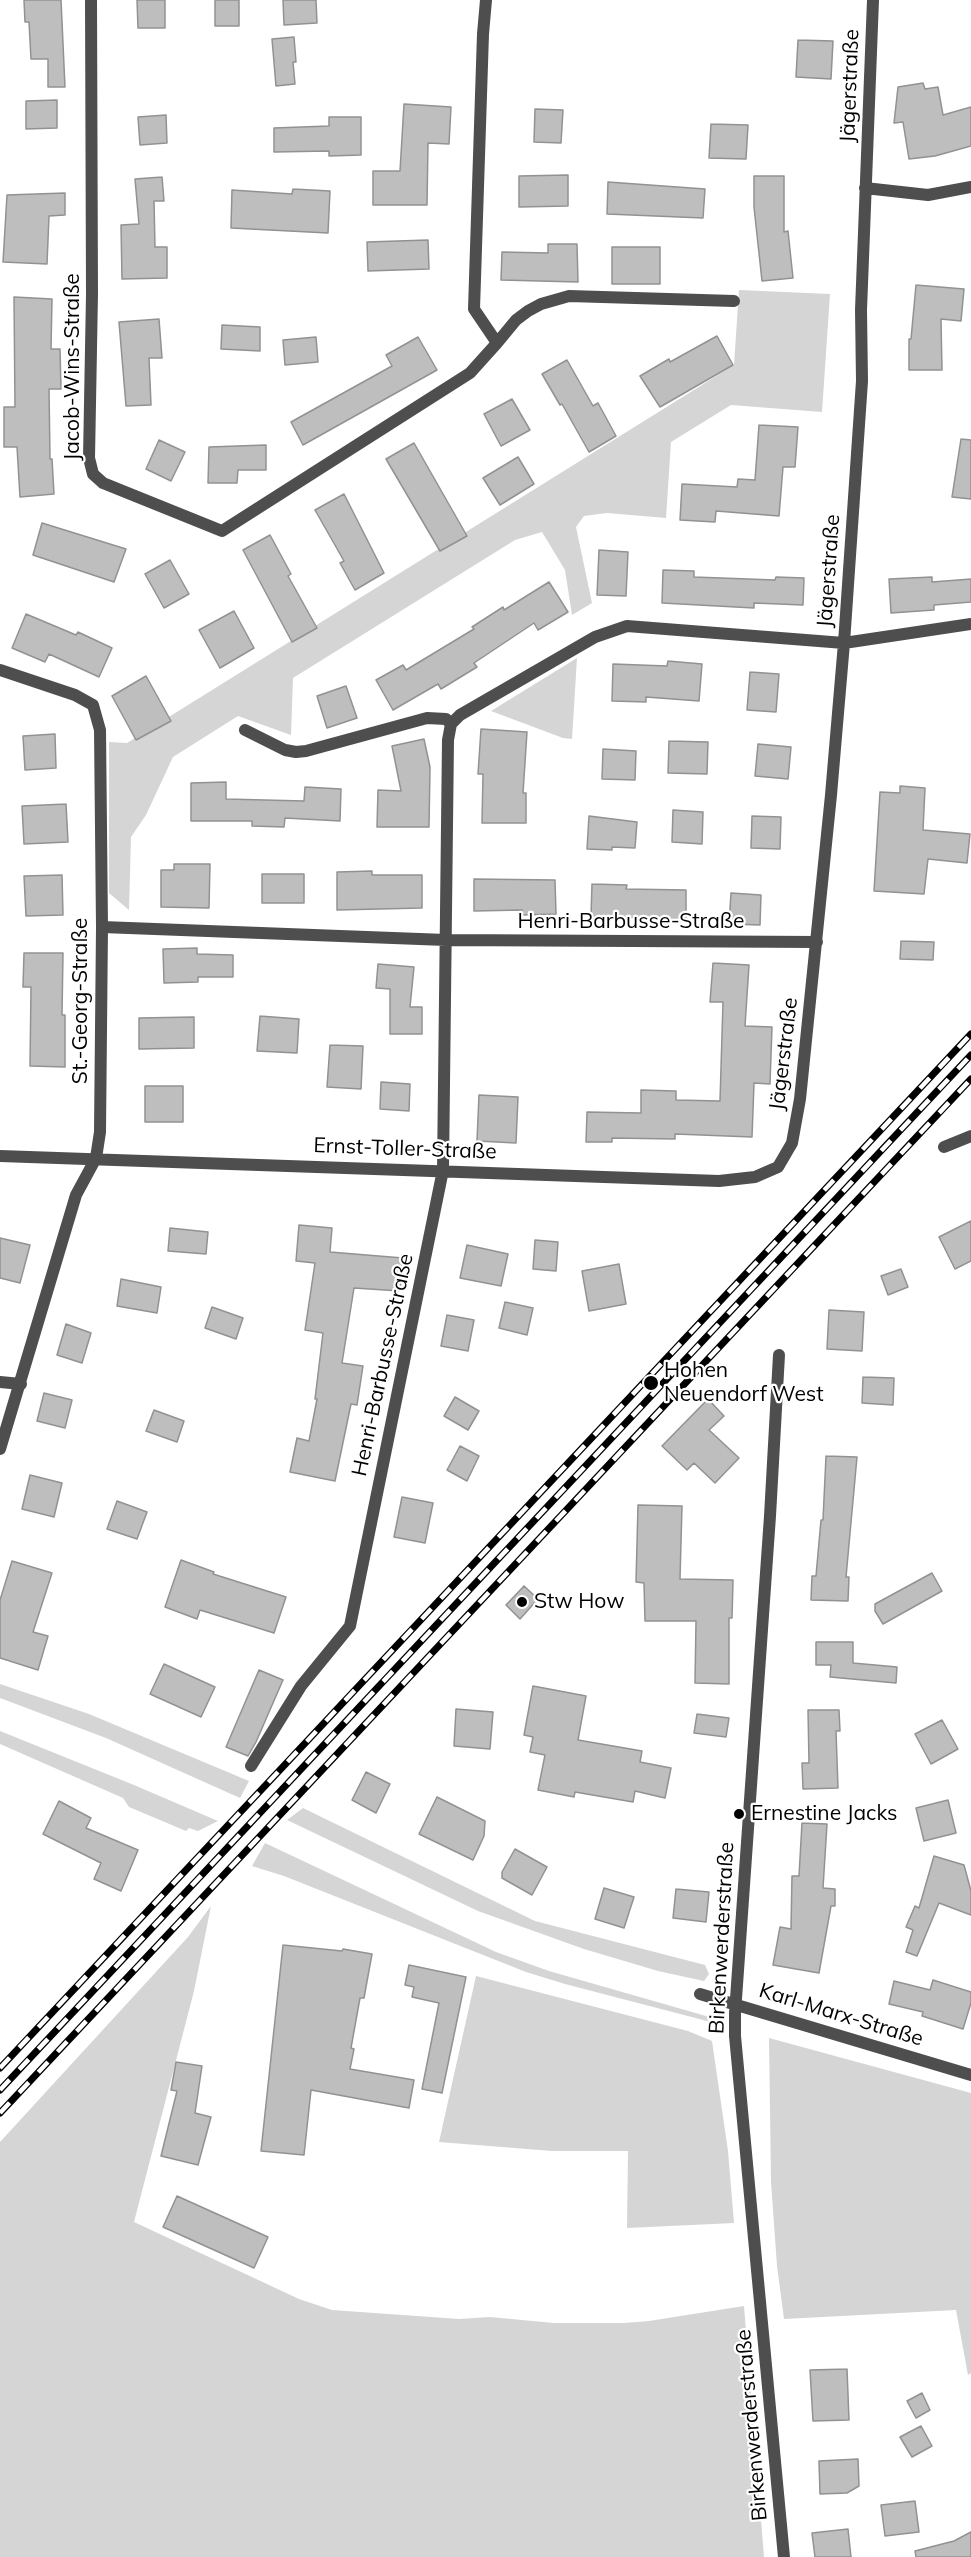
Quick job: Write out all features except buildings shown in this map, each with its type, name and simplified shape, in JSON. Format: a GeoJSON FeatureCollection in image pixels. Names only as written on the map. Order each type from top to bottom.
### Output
{"type":"FeatureCollection","features":[{"type":"Feature","properties":{"kind":"street","name":"Jacob-Wins-Straße"},"geometry":{"type":"LineString","coordinates":[[91,0],[92,294],[89,458],[93,474],[103,483],[222,531],[470,373],[516,320],[541,304],[569,296],[734,301]]}},
{"type":"Feature","properties":{"kind":"street"},"geometry":{"type":"LineString","coordinates":[[486,0],[474,309],[497,343]]}},
{"type":"Feature","properties":{"kind":"street","name":"Jägerstraße"},"geometry":{"type":"LineString","coordinates":[[792,1143],[800,1099],[817,942],[844,643],[862,381],[861,310],[873,0]]}},
{"type":"Feature","properties":{"kind":"street"},"geometry":{"type":"LineString","coordinates":[[865,188],[928,195],[971,187]]}},
{"type":"Feature","properties":{"kind":"street"},"geometry":{"type":"LineString","coordinates":[[245,730],[285,750],[296,752],[427,718],[446,720],[451,724],[460,715],[595,637],[627,626],[844,643],[971,624]]}},
{"type":"Feature","properties":{"kind":"street","name":"St.-Georg-Straße"},"geometry":{"type":"LineString","coordinates":[[0,670],[75,695],[93,705],[100,730],[102,927],[100,1132],[96,1158],[76,1195],[0,1449]]}},
{"type":"Feature","properties":{"kind":"street","name":"Henri-Barbusse-Straße"},"geometry":{"type":"LineString","coordinates":[[251,1766],[301,1686],[350,1626],[443,1170],[448,740],[451,724]]}},
{"type":"Feature","properties":{"kind":"street","name":"Henri-Barbusse-Straße"},"geometry":{"type":"LineString","coordinates":[[102,927],[446,940],[817,942]]}},
{"type":"Feature","properties":{"kind":"street"},"geometry":{"type":"LineString","coordinates":[[944,1147],[971,1136]]}},
{"type":"Feature","properties":{"kind":"street","name":"Ernst-Toller-Straße"},"geometry":{"type":"LineString","coordinates":[[0,1156],[719,1181],[755,1177],[778,1167],[792,1143]]}},
{"type":"Feature","properties":{"kind":"street","name":"Birkenwerderstraße"},"geometry":{"type":"LineString","coordinates":[[779,1355],[770,1516],[735,2004],[735,2036],[784,2557]]}},
{"type":"Feature","properties":{"kind":"street"},"geometry":{"type":"LineString","coordinates":[[0,1382],[21,1384]]}},
{"type":"Feature","properties":{"kind":"street","name":"Karl-Marx-Straße"},"geometry":{"type":"LineString","coordinates":[[700,1994],[971,2075]]}},
{"type":"Feature","properties":{"kind":"shaded area"},"geometry":{"type":"Polygon","coordinates":[[[739,290],[830,294],[822,412],[731,405],[671,442],[666,518],[607,513],[584,516],[576,527],[592,603],[572,615],[565,570],[542,532],[515,540],[293,678],[291,735],[238,716],[173,757],[146,815],[131,837],[129,910],[109,893],[109,742],[127,743],[734,365],[739,290]]]}},
{"type":"Feature","properties":{"kind":"shaded area"},"geometry":{"type":"Polygon","coordinates":[[[577,658],[572,739],[563,738],[491,711],[577,658]]]}},
{"type":"Feature","properties":{"kind":"shaded area"},"geometry":{"type":"Polygon","coordinates":[[[0,1684],[89,1714],[249,1781],[240,1798],[106,1738],[0,1698],[0,1684]]]}},
{"type":"Feature","properties":{"kind":"shaded area"},"geometry":{"type":"Polygon","coordinates":[[[0,1731],[218,1821],[198,1831],[189,1828],[186,1831],[129,1807],[123,1798],[0,1744],[0,1731]]]}},
{"type":"Feature","properties":{"kind":"shaded area"},"geometry":{"type":"Polygon","coordinates":[[[303,1808],[535,1921],[705,1965],[709,1974],[704,1981],[658,1971],[584,1949],[478,1911],[287,1820],[303,1808]]]}},
{"type":"Feature","properties":{"kind":"shaded area"},"geometry":{"type":"Polygon","coordinates":[[[265,1843],[496,1952],[549,1971],[713,2018],[707,2021],[526,1972],[284,1876],[252,1866],[265,1843]]]}},
{"type":"Feature","properties":{"kind":"shaded area"},"geometry":{"type":"Polygon","coordinates":[[[211,1906],[194,1991],[134,2222],[299,2299],[332,2310],[459,2319],[490,2317],[554,2323],[624,2323],[744,2306],[764,2557],[0,2557],[0,2142],[188,1937],[211,1906]]]}},
{"type":"Feature","properties":{"kind":"shaded area"},"geometry":{"type":"Polygon","coordinates":[[[476,1976],[688,2031],[712,2041],[728,2151],[734,2223],[627,2228],[628,2151],[552,2151],[439,2142],[476,1976]]]}},
{"type":"Feature","properties":{"kind":"shaded area"},"geometry":{"type":"Polygon","coordinates":[[[769,2038],[971,2093],[971,2373],[968,2375],[956,2310],[784,2319],[777,2266],[771,2182],[769,2038]]]}},
{"type":"Feature","properties":{"kind":"railway"},"geometry":{"type":"LineString","coordinates":[[0,2068],[971,1034]]}},
{"type":"Feature","properties":{"kind":"railway"},"geometry":{"type":"LineString","coordinates":[[0,2090],[971,1055]]}},
{"type":"Feature","properties":{"kind":"railway"},"geometry":{"type":"LineString","coordinates":[[0,2113],[971,1079]]}},
{"type":"Feature","properties":{"kind":"place","name":"Hohen Neuendorf West"},"geometry":{"type":"Point","coordinates":[651,1383]}},
{"type":"Feature","properties":{"kind":"place","name":"Stw How"},"geometry":{"type":"Point","coordinates":[522,1602]}},
{"type":"Feature","properties":{"kind":"place","name":"Ernestine Jacks"},"geometry":{"type":"Point","coordinates":[739,1814]}}]}
